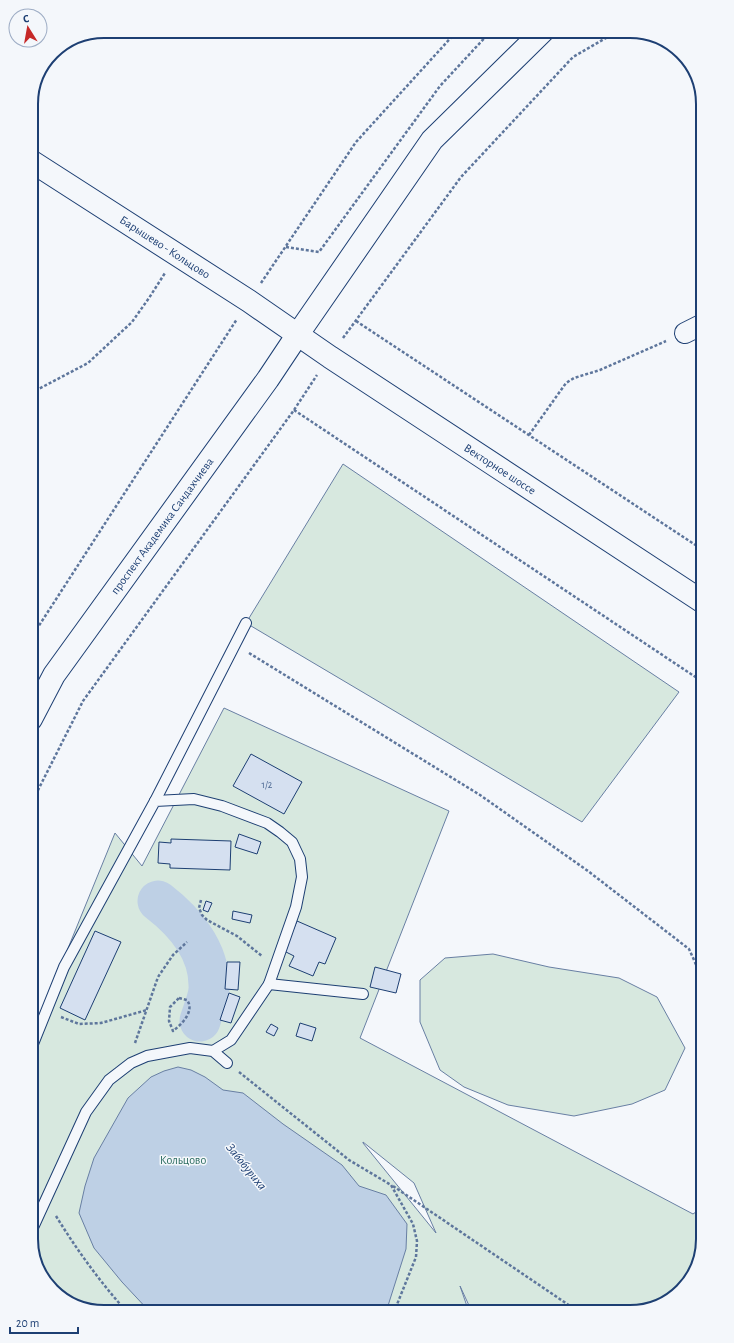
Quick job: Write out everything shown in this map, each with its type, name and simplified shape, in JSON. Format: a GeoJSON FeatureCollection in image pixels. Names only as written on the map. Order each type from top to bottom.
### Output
{"type":"FeatureCollection","features":[{"type":"Feature","properties":{"kind":"main road","name":"проспект Академика Сандахчиева"},"geometry":{"type":"LineString","coordinates":[[38,706],[54,676],[264,385],[432,140],[536,38]]}},
{"type":"Feature","properties":{"kind":"main road","name":"Барышево - Кольцово"},"geometry":{"type":"LineString","coordinates":[[38,165],[249,300],[298,334]]}},
{"type":"Feature","properties":{"kind":"main road","name":"Векторное шоссе"},"geometry":{"type":"LineString","coordinates":[[298,334],[330,357],[696,597]]}},
{"type":"Feature","properties":{"kind":"street"},"geometry":{"type":"LineString","coordinates":[[685,333],[696,328]]}},
{"type":"Feature","properties":{"kind":"lane"},"geometry":{"type":"LineString","coordinates":[[38,1031],[64,967],[155,801],[246,623]]}},
{"type":"Feature","properties":{"kind":"lane"},"geometry":{"type":"LineString","coordinates":[[155,801],[194,799],[222,806],[266,823],[292,842],[300,859],[302,877],[296,907],[269,984],[231,1040],[212,1051]]}},
{"type":"Feature","properties":{"kind":"lane"},"geometry":{"type":"LineString","coordinates":[[269,984],[363,994]]}},
{"type":"Feature","properties":{"kind":"lane"},"geometry":{"type":"LineString","coordinates":[[38,1217],[86,1112],[109,1080],[131,1063],[147,1056],[190,1048],[212,1051],[227,1063]]}},
{"type":"Feature","properties":{"kind":"path"},"geometry":{"type":"LineString","coordinates":[[38,627],[249,300],[356,142],[450,38]]}},
{"type":"Feature","properties":{"kind":"path"},"geometry":{"type":"LineString","coordinates":[[286,246],[319,252],[440,86],[485,38]]}},
{"type":"Feature","properties":{"kind":"path"},"geometry":{"type":"LineString","coordinates":[[38,790],[83,701],[461,177],[573,57],[606,38]]}},
{"type":"Feature","properties":{"kind":"path"},"geometry":{"type":"LineString","coordinates":[[38,389],[88,363],[132,322],[149,298],[176,254]]}},
{"type":"Feature","properties":{"kind":"path"},"geometry":{"type":"LineString","coordinates":[[356,321],[696,545]]}},
{"type":"Feature","properties":{"kind":"path"},"geometry":{"type":"LineString","coordinates":[[529,435],[566,383],[574,378],[600,370],[685,333]]}},
{"type":"Feature","properties":{"kind":"path"},"geometry":{"type":"LineString","coordinates":[[294,410],[696,677]]}},
{"type":"Feature","properties":{"kind":"path"},"geometry":{"type":"LineString","coordinates":[[235,644],[480,794],[588,871],[689,949],[696,964]]}},
{"type":"Feature","properties":{"kind":"path"},"geometry":{"type":"LineString","coordinates":[[201,900],[199,908],[206,920],[237,936],[256,950],[274,970]]}},
{"type":"Feature","properties":{"kind":"path"},"geometry":{"type":"LineString","coordinates":[[131,1063],[135,1045],[158,977],[173,955],[187,942]]}},
{"type":"Feature","properties":{"kind":"path"},"geometry":{"type":"LineString","coordinates":[[179,998],[186,1000],[189,1003],[190,1008],[183,1021],[173,1031],[169,1021],[170,1007],[179,998]]}},
{"type":"Feature","properties":{"kind":"path"},"geometry":{"type":"LineString","coordinates":[[46,1011],[79,1024],[84,1024],[107,1022],[147,1010]]}},
{"type":"Feature","properties":{"kind":"path"},"geometry":{"type":"LineString","coordinates":[[227,1063],[349,1160],[391,1184],[569,1305]]}},
{"type":"Feature","properties":{"kind":"path"},"geometry":{"type":"LineString","coordinates":[[391,1184],[413,1224],[417,1241],[416,1257],[397,1305]]}},
{"type":"Feature","properties":{"kind":"path"},"geometry":{"type":"LineString","coordinates":[[46,1199],[75,1247],[121,1305]]}},
{"type":"Feature","properties":{"kind":"green space"},"geometry":{"type":"Polygon","coordinates":[[[343,464],[679,692],[582,822],[246,623],[343,464]]]}},
{"type":"Feature","properties":{"kind":"green space","name":"Кольцово"},"geometry":{"type":"Polygon","coordinates":[[[224,708],[449,811],[360,1038],[693,1214],[696,1212],[695,1252],[693,1260],[680,1283],[655,1300],[643,1304],[630,1305],[469,1305],[460,1286],[467,1305],[99,1305],[83,1302],[57,1286],[43,1264],[39,1252],[38,1239],[38,1022],[115,833],[142,866],[224,708]],[[363,1142],[363,1143],[436,1233],[414,1183],[363,1142]]]}},
{"type":"Feature","properties":{"kind":"green space"},"geometry":{"type":"Polygon","coordinates":[[[493,954],[549,967],[619,978],[657,997],[685,1048],[665,1090],[632,1104],[574,1116],[508,1105],[464,1087],[440,1070],[420,1022],[420,980],[445,958],[493,954]]]}},
{"type":"Feature","properties":{"kind":"water"},"geometry":{"type":"Polygon","coordinates":[[[178,1067],[191,1070],[205,1077],[223,1090],[243,1093],[283,1124],[342,1165],[359,1186],[386,1195],[407,1224],[406,1249],[388,1305],[143,1305],[94,1248],[79,1213],[85,1186],[94,1158],[128,1098],[151,1077],[178,1067]]]}},
{"type":"Feature","properties":{"kind":"building"},"geometry":{"type":"Polygon","coordinates":[[[251,754],[302,782],[284,814],[233,786],[251,754]]]}},
{"type":"Feature","properties":{"kind":"building"},"geometry":{"type":"Polygon","coordinates":[[[239,834],[261,842],[257,854],[235,847],[239,834]]]}},
{"type":"Feature","properties":{"kind":"building"},"geometry":{"type":"Polygon","coordinates":[[[171,839],[231,841],[230,870],[170,868],[170,864],[158,863],[159,842],[171,843],[171,839]]]}},
{"type":"Feature","properties":{"kind":"building"},"geometry":{"type":"Polygon","coordinates":[[[206,901],[212,903],[208,912],[203,910],[206,901]]]}},
{"type":"Feature","properties":{"kind":"building"},"geometry":{"type":"Polygon","coordinates":[[[233,911],[252,915],[250,923],[232,919],[233,911]]]}},
{"type":"Feature","properties":{"kind":"building"},"geometry":{"type":"Polygon","coordinates":[[[297,921],[336,938],[325,964],[319,962],[313,976],[289,966],[294,956],[284,951],[297,921]]]}},
{"type":"Feature","properties":{"kind":"building"},"geometry":{"type":"Polygon","coordinates":[[[95,931],[121,942],[85,1020],[60,1008],[95,931]]]}},
{"type":"Feature","properties":{"kind":"building"},"geometry":{"type":"Polygon","coordinates":[[[227,962],[240,962],[238,990],[225,989],[227,962]]]}},
{"type":"Feature","properties":{"kind":"building"},"geometry":{"type":"Polygon","coordinates":[[[375,967],[401,974],[396,993],[370,987],[375,967]]]}},
{"type":"Feature","properties":{"kind":"building"},"geometry":{"type":"Polygon","coordinates":[[[229,993],[240,997],[231,1023],[220,1020],[229,993]]]}},
{"type":"Feature","properties":{"kind":"building"},"geometry":{"type":"Polygon","coordinates":[[[300,1023],[316,1028],[312,1041],[296,1036],[300,1023]]]}},
{"type":"Feature","properties":{"kind":"building"},"geometry":{"type":"Polygon","coordinates":[[[271,1024],[278,1028],[274,1036],[266,1032],[271,1024]]]}},
{"type":"Feature","properties":{"kind":"waterway","name":"Забобуриха"},"geometry":{"type":"LineString","coordinates":[[158,901],[186,927],[200,948],[205,960],[208,972],[209,989],[200,1021]]}}]}
